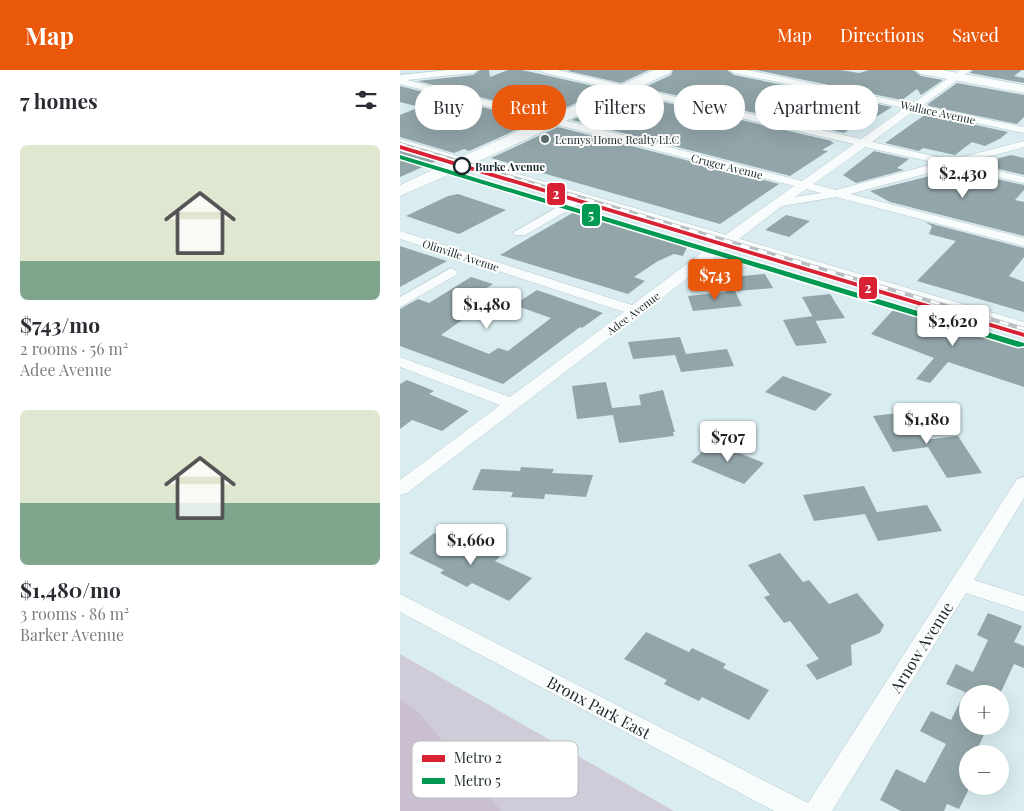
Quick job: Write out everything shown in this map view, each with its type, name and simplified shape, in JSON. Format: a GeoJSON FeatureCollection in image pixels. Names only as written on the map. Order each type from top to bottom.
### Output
{"type":"FeatureCollection","features":[{"type":"Feature","properties":{"kind":"main road"},"geometry":{"type":"LineString","coordinates":[[632,85],[665,70]]}},
{"type":"Feature","properties":{"kind":"main road"},"geometry":{"type":"LineString","coordinates":[[921,70],[962,73],[1024,89]]}},
{"type":"Feature","properties":{"kind":"main road"},"geometry":{"type":"LineString","coordinates":[[400,191],[534,130]]}},
{"type":"Feature","properties":{"kind":"main road"},"geometry":{"type":"LineString","coordinates":[[400,144],[1024,329]]}},
{"type":"Feature","properties":{"kind":"street"},"geometry":{"type":"LineString","coordinates":[[400,78],[473,70]]}},
{"type":"Feature","properties":{"kind":"street"},"geometry":{"type":"LineString","coordinates":[[545,70],[612,85]]}},
{"type":"Feature","properties":{"kind":"street","name":"Wallace Avenue"},"geometry":{"type":"LineString","coordinates":[[734,70],[1024,130]]}},
{"type":"Feature","properties":{"kind":"street","name":"Adee Avenue"},"geometry":{"type":"LineString","coordinates":[[400,489],[777,203],[962,73]]}},
{"type":"Feature","properties":{"kind":"street","name":"Cruger Avenue"},"geometry":{"type":"LineString","coordinates":[[400,82],[492,105]]}},
{"type":"Feature","properties":{"kind":"street"},"geometry":{"type":"LineString","coordinates":[[664,97],[1024,180]]}},
{"type":"Feature","properties":{"kind":"street","name":"Cruger Avenue"},"geometry":{"type":"LineString","coordinates":[[566,124],[1024,242]]}},
{"type":"Feature","properties":{"kind":"street"},"geometry":{"type":"LineString","coordinates":[[777,203],[835,194],[1024,144]]}},
{"type":"Feature","properties":{"kind":"street"},"geometry":{"type":"LineString","coordinates":[[520,232],[582,197]]}},
{"type":"Feature","properties":{"kind":"street","name":"Olinville Avenue"},"geometry":{"type":"LineString","coordinates":[[400,235],[636,311]]}},
{"type":"Feature","properties":{"kind":"street"},"geometry":{"type":"LineString","coordinates":[[400,302],[451,272]]}},
{"type":"Feature","properties":{"kind":"street"},"geometry":{"type":"LineString","coordinates":[[400,362],[513,404]]}},
{"type":"Feature","properties":{"kind":"street","name":"Arnow Avenue"},"geometry":{"type":"LineString","coordinates":[[818,811],[1024,483]]}},
{"type":"Feature","properties":{"kind":"street"},"geometry":{"type":"LineString","coordinates":[[961,583],[1024,604]]}},
{"type":"Feature","properties":{"kind":"street","name":"Bronx Park East"},"geometry":{"type":"LineString","coordinates":[[400,602],[799,811]]}},
{"type":"Feature","properties":{"kind":"shaded area"},"geometry":{"type":"Polygon","coordinates":[[[400,654],[552,741],[412,741],[412,798],[578,798],[578,756],[674,811],[400,811],[400,654]]]}},
{"type":"Feature","properties":{"kind":"shaded area"},"geometry":{"type":"Polygon","coordinates":[[[400,699],[419,713],[442,741],[412,741],[412,798],[490,798],[501,811],[400,811],[400,699]]]}},
{"type":"Feature","properties":{"kind":"building"},"geometry":{"type":"Polygon","coordinates":[[[480,70],[489,70],[490,77],[508,70],[522,70],[589,85],[576,85],[576,103],[566,108],[566,85],[492,85],[492,100],[482,97],[482,85],[434,85],[418,81],[473,75],[480,70]]]}},
{"type":"Feature","properties":{"kind":"building"},"geometry":{"type":"Polygon","coordinates":[[[649,70],[621,83],[568,71],[649,70]]]}},
{"type":"Feature","properties":{"kind":"building"},"geometry":{"type":"Polygon","coordinates":[[[673,70],[727,70],[734,75],[783,85],[755,85],[755,113],[745,111],[745,85],[674,85],[674,95],[664,93],[664,85],[649,85],[671,75],[673,70]]]}},
{"type":"Feature","properties":{"kind":"building"},"geometry":{"type":"Polygon","coordinates":[[[756,70],[841,70],[859,73],[869,70],[913,70],[921,76],[943,80],[921,95],[917,89],[902,100],[878,95],[878,85],[829,85],[756,70]]]}},
{"type":"Feature","properties":{"kind":"building"},"geometry":{"type":"Polygon","coordinates":[[[973,70],[1022,70],[1014,76],[1024,78],[1024,83],[970,73],[973,70]]]}},
{"type":"Feature","properties":{"kind":"building"},"geometry":{"type":"Polygon","coordinates":[[[957,83],[1024,95],[1024,117],[1017,124],[929,106],[928,104],[957,83]]]}},
{"type":"Feature","properties":{"kind":"building"},"geometry":{"type":"Polygon","coordinates":[[[400,86],[415,90],[415,106],[400,102],[400,86]]]}},
{"type":"Feature","properties":{"kind":"building"},"geometry":{"type":"Polygon","coordinates":[[[664,102],[674,104],[674,130],[745,130],[745,121],[755,123],[755,130],[784,130],[834,143],[822,150],[828,151],[790,176],[611,130],[664,130],[664,102]]]}},
{"type":"Feature","properties":{"kind":"building"},"geometry":{"type":"Polygon","coordinates":[[[878,104],[892,107],[878,116],[878,104]]]}},
{"type":"Feature","properties":{"kind":"building"},"geometry":{"type":"Polygon","coordinates":[[[482,107],[492,110],[492,130],[516,130],[469,151],[464,149],[454,153],[400,137],[400,115],[415,109],[415,130],[482,130],[482,107]]]}},
{"type":"Feature","properties":{"kind":"building"},"geometry":{"type":"Polygon","coordinates":[[[926,114],[1008,132],[985,146],[972,142],[955,155],[923,148],[919,151],[885,143],[926,114]]]}},
{"type":"Feature","properties":{"kind":"building"},"geometry":{"type":"Polygon","coordinates":[[[566,129],[779,184],[720,224],[491,158],[552,130],[566,129]]]}},
{"type":"Feature","properties":{"kind":"building"},"geometry":{"type":"Polygon","coordinates":[[[831,130],[848,130],[844,133],[831,130]]]}},
{"type":"Feature","properties":{"kind":"building"},"geometry":{"type":"Polygon","coordinates":[[[400,151],[436,161],[400,177],[400,151]]]}},
{"type":"Feature","properties":{"kind":"building"},"geometry":{"type":"Polygon","coordinates":[[[874,151],[909,159],[897,168],[904,170],[856,183],[843,175],[874,151]]]}},
{"type":"Feature","properties":{"kind":"building"},"geometry":{"type":"Polygon","coordinates":[[[1011,155],[1024,158],[1024,175],[990,167],[999,158],[1011,155]]]}},
{"type":"Feature","properties":{"kind":"building"},"geometry":{"type":"Polygon","coordinates":[[[954,170],[1024,185],[1024,190],[1015,200],[1024,202],[1024,236],[890,202],[870,191],[954,170]]]}},
{"type":"Feature","properties":{"kind":"building"},"geometry":{"type":"Polygon","coordinates":[[[458,194],[506,210],[459,234],[406,216],[448,196],[458,194]]]}},
{"type":"Feature","properties":{"kind":"building"},"geometry":{"type":"Polygon","coordinates":[[[576,211],[688,245],[683,256],[674,254],[658,261],[634,277],[645,281],[628,294],[500,255],[576,211]]]}},
{"type":"Feature","properties":{"kind":"building"},"geometry":{"type":"Polygon","coordinates":[[[786,215],[810,221],[789,237],[765,230],[786,215]]]}},
{"type":"Feature","properties":{"kind":"building"},"geometry":{"type":"Polygon","coordinates":[[[925,222],[1024,248],[1024,257],[1009,276],[1024,282],[1024,312],[917,281],[956,241],[929,234],[932,226],[925,222]]]}},
{"type":"Feature","properties":{"kind":"building"},"geometry":{"type":"Polygon","coordinates":[[[400,246],[412,250],[447,261],[400,287],[400,246]]]}},
{"type":"Feature","properties":{"kind":"building"},"geometry":{"type":"Polygon","coordinates":[[[765,274],[773,288],[726,292],[720,278],[765,274]]]}},
{"type":"Feature","properties":{"kind":"building"},"geometry":{"type":"Polygon","coordinates":[[[471,277],[493,284],[479,293],[493,298],[441,335],[489,354],[498,348],[508,351],[551,318],[514,305],[537,290],[603,313],[582,328],[580,327],[503,384],[400,346],[400,309],[418,299],[429,303],[471,277]]]}},
{"type":"Feature","properties":{"kind":"building"},"geometry":{"type":"Polygon","coordinates":[[[735,291],[742,306],[693,311],[688,296],[735,291]]]}},
{"type":"Feature","properties":{"kind":"building"},"geometry":{"type":"Polygon","coordinates":[[[830,294],[845,318],[815,321],[802,297],[830,294]]]}},
{"type":"Feature","properties":{"kind":"building"},"geometry":{"type":"Polygon","coordinates":[[[895,308],[1024,348],[1024,387],[948,362],[930,383],[916,379],[934,358],[871,334],[895,308]]]}},
{"type":"Feature","properties":{"kind":"building"},"geometry":{"type":"Polygon","coordinates":[[[813,316],[827,343],[796,346],[783,320],[813,316]]]}},
{"type":"Feature","properties":{"kind":"building"},"geometry":{"type":"Polygon","coordinates":[[[680,337],[686,354],[727,349],[734,366],[681,372],[675,355],[633,359],[628,342],[680,337]]]}},
{"type":"Feature","properties":{"kind":"building"},"geometry":{"type":"Polygon","coordinates":[[[783,376],[832,394],[815,411],[765,392],[783,376]]]}},
{"type":"Feature","properties":{"kind":"building"},"geometry":{"type":"Polygon","coordinates":[[[407,380],[434,391],[429,394],[469,411],[442,431],[412,420],[400,429],[400,384],[407,380]]]}},
{"type":"Feature","properties":{"kind":"building"},"geometry":{"type":"Polygon","coordinates":[[[606,382],[612,408],[641,405],[639,395],[663,390],[675,432],[673,432],[674,436],[619,443],[613,415],[577,419],[572,386],[606,382]]]}},
{"type":"Feature","properties":{"kind":"building"},"geometry":{"type":"Polygon","coordinates":[[[906,412],[924,440],[958,436],[982,473],[947,478],[928,447],[893,452],[873,416],[906,412]]]}},
{"type":"Feature","properties":{"kind":"building"},"geometry":{"type":"Polygon","coordinates":[[[712,442],[764,463],[744,484],[691,462],[712,442]]]}},
{"type":"Feature","properties":{"kind":"building"},"geometry":{"type":"Polygon","coordinates":[[[521,467],[554,469],[552,473],[593,475],[586,497],[545,494],[544,499],[511,497],[513,492],[472,490],[481,469],[520,471],[521,467]]]}},
{"type":"Feature","properties":{"kind":"building"},"geometry":{"type":"Polygon","coordinates":[[[864,486],[877,512],[927,505],[942,531],[878,541],[865,514],[814,521],[803,495],[864,486]]]}},
{"type":"Feature","properties":{"kind":"building"},"geometry":{"type":"Polygon","coordinates":[[[434,533],[468,548],[472,545],[500,557],[495,561],[532,578],[509,601],[472,583],[467,587],[440,573],[444,570],[409,553],[434,533]]]}},
{"type":"Feature","properties":{"kind":"building"},"geometry":{"type":"Polygon","coordinates":[[[780,553],[803,582],[809,580],[829,604],[857,593],[884,625],[880,633],[851,645],[852,665],[817,680],[806,665],[819,659],[790,621],[784,623],[764,597],[770,595],[748,565],[780,553]]]}},
{"type":"Feature","properties":{"kind":"building"},"geometry":{"type":"Polygon","coordinates":[[[988,613],[1022,626],[1014,642],[1024,646],[1024,668],[1014,664],[1004,685],[959,685],[959,689],[946,684],[956,664],[973,672],[988,640],[977,635],[988,613]]]}},
{"type":"Feature","properties":{"kind":"building"},"geometry":{"type":"Polygon","coordinates":[[[646,632],[689,652],[692,648],[726,664],[723,668],[769,690],[749,720],[702,697],[699,701],[664,684],[667,680],[624,659],[646,632]]]}},
{"type":"Feature","properties":{"kind":"building"},"geometry":{"type":"Polygon","coordinates":[[[959,704],[959,735],[984,735],[979,745],[959,745],[959,795],[966,795],[959,809],[947,804],[944,811],[901,811],[880,800],[896,769],[925,783],[946,744],[920,731],[931,711],[951,720],[959,704]]]}},
{"type":"Feature","properties":{"kind":"railway"},"geometry":{"type":"LineString","coordinates":[[400,144],[555,190]]}},
{"type":"Feature","properties":{"kind":"railway"},"geometry":{"type":"LineString","coordinates":[[551,189],[1024,329]]}},
{"type":"Feature","properties":{"kind":"metro line","name":"2"},"geometry":{"type":"LineString","coordinates":[[400,147],[1024,335]]}},
{"type":"Feature","properties":{"kind":"metro line","name":"5"},"geometry":{"type":"LineString","coordinates":[[400,157],[1021,345]]}},
{"type":"Feature","properties":{"kind":"place","name":"Lennys Home Realty LLC"},"geometry":{"type":"Point","coordinates":[545,139]}},
{"type":"Feature","properties":{"kind":"place","name":"Burke Avenue"},"geometry":{"type":"Point","coordinates":[462,166]}}]}
